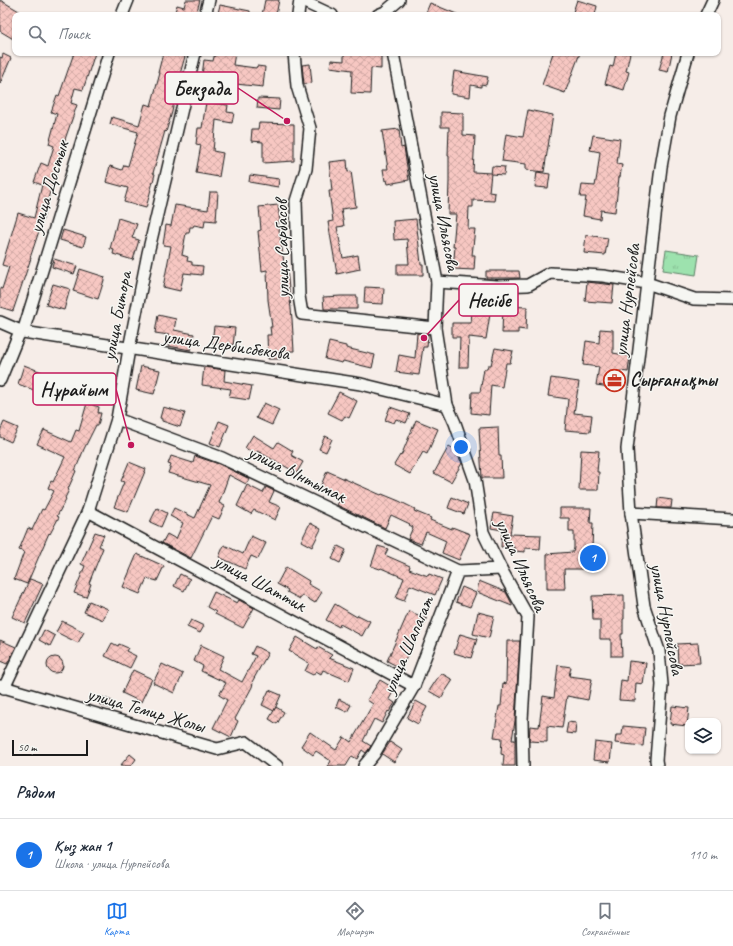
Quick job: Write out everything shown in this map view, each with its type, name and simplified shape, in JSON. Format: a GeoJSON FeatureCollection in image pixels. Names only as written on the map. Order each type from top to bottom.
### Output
{"type":"FeatureCollection","features":[{"type":"Feature","properties":{"kind":"street"},"geometry":{"type":"LineString","coordinates":[[123,12],[128,0]]}},
{"type":"Feature","properties":{"kind":"street"},"geometry":{"type":"LineString","coordinates":[[206,12],[209,0]]}},
{"type":"Feature","properties":{"kind":"street"},"geometry":{"type":"LineString","coordinates":[[298,12],[300,0],[326,12]]}},
{"type":"Feature","properties":{"kind":"street"},"geometry":{"type":"LineString","coordinates":[[385,12],[399,0]]}},
{"type":"Feature","properties":{"kind":"street"},"geometry":{"type":"LineString","coordinates":[[708,12],[714,0]]}},
{"type":"Feature","properties":{"kind":"street","name":"улица Достык"},"geometry":{"type":"LineString","coordinates":[[0,380],[22,331],[108,56]]}},
{"type":"Feature","properties":{"kind":"street","name":"улица Битора"},"geometry":{"type":"LineString","coordinates":[[2,687],[88,511],[117,419],[148,253],[194,56]]}},
{"type":"Feature","properties":{"kind":"street","name":"улица Сарбасов"},"geometry":{"type":"LineString","coordinates":[[294,56],[297,86],[310,128],[306,169],[296,201],[299,296],[302,314],[436,328]]}},
{"type":"Feature","properties":{"kind":"street","name":"улица Ильясова"},"geometry":{"type":"LineString","coordinates":[[394,56],[437,282],[436,328],[447,405],[455,422],[475,480],[483,532],[501,569],[528,617],[522,720],[523,766]]}},
{"type":"Feature","properties":{"kind":"street","name":"улица Нурпейсова"},"geometry":{"type":"LineString","coordinates":[[657,766],[656,760],[662,685],[659,651],[644,606],[631,514],[626,449],[661,167],[670,116],[687,56]]}},
{"type":"Feature","properties":{"kind":"street"},"geometry":{"type":"LineString","coordinates":[[437,282],[497,286],[528,285],[550,273],[603,276],[647,283],[694,298],[733,300]]}},
{"type":"Feature","properties":{"kind":"street","name":"улица Дербисбекова"},"geometry":{"type":"LineString","coordinates":[[0,322],[22,331],[129,349],[361,384],[447,405]]}},
{"type":"Feature","properties":{"kind":"street","name":"улица Ынтымак"},"geometry":{"type":"LineString","coordinates":[[117,419],[222,458],[458,571]]}},
{"type":"Feature","properties":{"kind":"street","name":"улица Шаттик"},"geometry":{"type":"LineString","coordinates":[[88,511],[414,686]]}},
{"type":"Feature","properties":{"kind":"street"},"geometry":{"type":"LineString","coordinates":[[631,514],[733,519]]}},
{"type":"Feature","properties":{"kind":"street"},"geometry":{"type":"LineString","coordinates":[[458,571],[501,569]]}},
{"type":"Feature","properties":{"kind":"street","name":"улица Шапагат"},"geometry":{"type":"LineString","coordinates":[[364,766],[374,754],[414,686],[458,571]]}},
{"type":"Feature","properties":{"kind":"street","name":"улица Темир Жолы"},"geometry":{"type":"LineString","coordinates":[[2,687],[217,749],[246,742],[277,766]]}},
{"type":"Feature","properties":{"kind":"green space"},"geometry":{"type":"Polygon","coordinates":[[[666,250],[699,255],[696,275],[663,270],[666,250]]]}},
{"type":"Feature","properties":{"kind":"building"},"geometry":{"type":"Polygon","coordinates":[[[0,0],[21,12],[12,12],[12,38],[0,31],[0,0]]]}},
{"type":"Feature","properties":{"kind":"building"},"geometry":{"type":"Polygon","coordinates":[[[186,0],[200,0],[197,11],[199,12],[175,12],[177,5],[184,7],[186,0]]]}},
{"type":"Feature","properties":{"kind":"building"},"geometry":{"type":"Polygon","coordinates":[[[265,0],[279,0],[277,12],[263,12],[265,0]]]}},
{"type":"Feature","properties":{"kind":"building"},"geometry":{"type":"Polygon","coordinates":[[[577,0],[597,6],[596,12],[573,12],[577,0]]]}},
{"type":"Feature","properties":{"kind":"building"},"geometry":{"type":"Polygon","coordinates":[[[430,3],[452,12],[426,12],[430,3]]]}},
{"type":"Feature","properties":{"kind":"building"},"geometry":{"type":"Polygon","coordinates":[[[220,5],[250,11],[250,12],[218,12],[220,5]]]}},
{"type":"Feature","properties":{"kind":"building"},"geometry":{"type":"Polygon","coordinates":[[[3,54],[11,58],[0,84],[0,57],[2,58],[3,54]]]}},
{"type":"Feature","properties":{"kind":"building"},"geometry":{"type":"Polygon","coordinates":[[[73,56],[94,56],[83,90],[75,88],[71,103],[77,105],[62,148],[56,169],[58,169],[43,219],[13,311],[0,307],[0,288],[2,289],[9,267],[2,265],[18,213],[34,218],[42,185],[34,182],[41,163],[48,166],[54,146],[49,144],[57,114],[51,112],[57,95],[59,96],[73,56]]]}},
{"type":"Feature","properties":{"kind":"building"},"geometry":{"type":"Polygon","coordinates":[[[162,56],[185,56],[178,81],[172,112],[153,173],[155,174],[146,208],[124,202],[128,188],[106,182],[110,166],[122,170],[124,165],[128,166],[138,132],[110,124],[112,117],[139,125],[145,104],[151,106],[160,73],[158,73],[162,56]]]}},
{"type":"Feature","properties":{"kind":"building"},"geometry":{"type":"Polygon","coordinates":[[[214,56],[234,56],[233,65],[256,68],[257,66],[265,67],[263,87],[218,82],[218,78],[202,76],[204,60],[213,61],[214,56]]]}},
{"type":"Feature","properties":{"kind":"building"},"geometry":{"type":"Polygon","coordinates":[[[344,56],[381,56],[381,69],[371,68],[370,94],[351,93],[352,70],[330,67],[331,60],[344,61],[344,56]]]}},
{"type":"Feature","properties":{"kind":"building"},"geometry":{"type":"Polygon","coordinates":[[[552,56],[579,56],[565,93],[542,85],[552,56]]]}},
{"type":"Feature","properties":{"kind":"building"},"geometry":{"type":"Polygon","coordinates":[[[615,56],[629,56],[626,71],[629,72],[624,90],[605,84],[610,66],[613,67],[615,56]]]}},
{"type":"Feature","properties":{"kind":"building"},"geometry":{"type":"Polygon","coordinates":[[[663,56],[671,56],[668,72],[659,70],[663,56]]]}},
{"type":"Feature","properties":{"kind":"building"},"geometry":{"type":"Polygon","coordinates":[[[310,64],[312,83],[304,84],[302,65],[310,64]]]}},
{"type":"Feature","properties":{"kind":"building"},"geometry":{"type":"Polygon","coordinates":[[[454,71],[488,77],[486,85],[481,84],[481,87],[471,85],[470,97],[451,94],[454,71]]]}},
{"type":"Feature","properties":{"kind":"building"},"geometry":{"type":"Polygon","coordinates":[[[258,98],[280,99],[279,110],[257,108],[258,98]]]}},
{"type":"Feature","properties":{"kind":"building"},"geometry":{"type":"Polygon","coordinates":[[[206,102],[228,105],[227,112],[234,113],[232,123],[216,120],[213,151],[223,153],[219,177],[196,173],[201,145],[196,144],[198,128],[202,128],[206,102]]]}},
{"type":"Feature","properties":{"kind":"building"},"geometry":{"type":"Polygon","coordinates":[[[528,110],[553,115],[544,172],[526,170],[526,164],[502,161],[506,134],[523,137],[528,110]]]}},
{"type":"Feature","properties":{"kind":"building"},"geometry":{"type":"Polygon","coordinates":[[[441,112],[463,113],[463,135],[475,136],[473,172],[491,173],[489,192],[495,193],[494,201],[473,200],[473,207],[469,207],[468,229],[475,229],[472,255],[475,255],[474,270],[453,269],[456,214],[448,214],[449,127],[441,127],[441,112]]]}},
{"type":"Feature","properties":{"kind":"building"},"geometry":{"type":"Polygon","coordinates":[[[259,123],[294,124],[294,161],[263,163],[263,142],[251,141],[252,129],[258,129],[259,123]]]}},
{"type":"Feature","properties":{"kind":"building"},"geometry":{"type":"Polygon","coordinates":[[[399,129],[401,148],[404,147],[409,180],[388,184],[387,180],[385,181],[383,169],[388,169],[382,131],[399,129]]]}},
{"type":"Feature","properties":{"kind":"building"},"geometry":{"type":"Polygon","coordinates":[[[593,135],[620,139],[617,164],[622,165],[615,212],[601,210],[600,219],[583,216],[586,197],[580,197],[582,185],[595,186],[600,152],[590,150],[593,135]]]}},
{"type":"Feature","properties":{"kind":"building"},"geometry":{"type":"Polygon","coordinates":[[[347,160],[348,172],[351,171],[356,207],[341,209],[344,226],[337,227],[343,258],[358,255],[360,269],[337,274],[328,222],[333,221],[329,191],[332,191],[329,162],[347,160]]]}},
{"type":"Feature","properties":{"kind":"building"},"geometry":{"type":"Polygon","coordinates":[[[492,166],[505,167],[504,175],[491,174],[492,166]]]}},
{"type":"Feature","properties":{"kind":"building"},"geometry":{"type":"Polygon","coordinates":[[[537,172],[550,174],[548,188],[535,187],[537,172]]]}},
{"type":"Feature","properties":{"kind":"building"},"geometry":{"type":"Polygon","coordinates":[[[250,175],[279,179],[278,187],[249,182],[250,175]]]}},
{"type":"Feature","properties":{"kind":"building"},"geometry":{"type":"Polygon","coordinates":[[[210,192],[218,192],[216,221],[205,220],[204,227],[194,225],[193,227],[190,227],[189,233],[186,233],[182,255],[188,257],[187,261],[192,262],[192,265],[203,266],[202,275],[184,273],[180,291],[163,287],[171,246],[163,245],[166,225],[171,226],[175,205],[208,210],[210,192]]]}},
{"type":"Feature","properties":{"kind":"building"},"geometry":{"type":"Polygon","coordinates":[[[278,205],[280,222],[278,222],[285,269],[287,269],[294,351],[281,351],[281,359],[268,359],[267,335],[271,335],[270,327],[272,327],[268,300],[267,270],[262,271],[258,231],[261,230],[259,207],[278,205]]]}},
{"type":"Feature","properties":{"kind":"building"},"geometry":{"type":"Polygon","coordinates":[[[118,218],[137,224],[132,238],[139,240],[133,260],[113,254],[114,250],[110,249],[118,218]]]}},
{"type":"Feature","properties":{"kind":"building"},"geometry":{"type":"Polygon","coordinates":[[[416,219],[421,264],[423,264],[423,275],[397,275],[397,264],[409,264],[407,239],[394,240],[393,221],[416,219]]]}},
{"type":"Feature","properties":{"kind":"building"},"geometry":{"type":"Polygon","coordinates":[[[63,230],[86,237],[83,247],[60,240],[63,230]]]}},
{"type":"Feature","properties":{"kind":"building"},"geometry":{"type":"Polygon","coordinates":[[[586,235],[608,238],[605,255],[584,253],[586,235]]]}},
{"type":"Feature","properties":{"kind":"building"},"geometry":{"type":"Polygon","coordinates":[[[54,259],[77,266],[74,274],[52,267],[54,259]]]}},
{"type":"Feature","properties":{"kind":"building"},"geometry":{"type":"Polygon","coordinates":[[[80,269],[105,277],[98,299],[73,291],[80,269]]]}},
{"type":"Feature","properties":{"kind":"building"},"geometry":{"type":"Polygon","coordinates":[[[486,271],[519,271],[520,278],[486,278],[486,271]]]}},
{"type":"Feature","properties":{"kind":"building"},"geometry":{"type":"Polygon","coordinates":[[[587,282],[614,285],[612,303],[585,301],[587,282]]]}},
{"type":"Feature","properties":{"kind":"building"},"geometry":{"type":"Polygon","coordinates":[[[53,284],[70,289],[64,310],[46,305],[53,284]]]}},
{"type":"Feature","properties":{"kind":"building"},"geometry":{"type":"Polygon","coordinates":[[[365,287],[384,288],[383,304],[364,303],[365,287]]]}},
{"type":"Feature","properties":{"kind":"building"},"geometry":{"type":"Polygon","coordinates":[[[357,296],[357,309],[324,309],[323,297],[357,296]]]}},
{"type":"Feature","properties":{"kind":"building"},"geometry":{"type":"Polygon","coordinates":[[[503,306],[527,307],[526,330],[518,329],[518,333],[502,333],[503,306]]]}},
{"type":"Feature","properties":{"kind":"building"},"geometry":{"type":"Polygon","coordinates":[[[472,311],[490,314],[486,339],[469,337],[468,367],[459,367],[460,337],[452,337],[452,323],[471,323],[472,311]]]}},
{"type":"Feature","properties":{"kind":"building"},"geometry":{"type":"Polygon","coordinates":[[[158,315],[176,319],[174,330],[194,334],[191,350],[168,346],[169,335],[155,333],[158,315]]]}},
{"type":"Feature","properties":{"kind":"building"},"geometry":{"type":"Polygon","coordinates":[[[214,326],[235,328],[233,346],[212,343],[214,326]]]}},
{"type":"Feature","properties":{"kind":"building"},"geometry":{"type":"Polygon","coordinates":[[[600,329],[613,330],[613,353],[630,356],[628,372],[620,371],[617,388],[596,385],[599,367],[583,365],[586,341],[599,343],[600,329]]]}},
{"type":"Feature","properties":{"kind":"building"},"geometry":{"type":"Polygon","coordinates":[[[417,333],[428,334],[427,347],[423,347],[419,375],[396,372],[399,355],[415,358],[417,333]]]}},
{"type":"Feature","properties":{"kind":"building"},"geometry":{"type":"Polygon","coordinates":[[[329,342],[375,355],[372,368],[343,361],[342,363],[325,359],[329,342]]]}},
{"type":"Feature","properties":{"kind":"building"},"geometry":{"type":"Polygon","coordinates":[[[495,348],[513,351],[510,363],[506,363],[502,387],[491,385],[489,415],[471,413],[472,392],[480,392],[484,369],[487,369],[488,365],[491,365],[495,348]]]}},
{"type":"Feature","properties":{"kind":"building"},"geometry":{"type":"Polygon","coordinates":[[[24,365],[54,377],[47,395],[18,384],[24,365]]]}},
{"type":"Feature","properties":{"kind":"building"},"geometry":{"type":"Polygon","coordinates":[[[141,366],[160,370],[154,394],[136,390],[141,366]]]}},
{"type":"Feature","properties":{"kind":"building"},"geometry":{"type":"Polygon","coordinates":[[[204,367],[225,370],[224,381],[252,386],[249,400],[229,397],[231,389],[202,385],[204,367]]]}},
{"type":"Feature","properties":{"kind":"building"},"geometry":{"type":"Polygon","coordinates":[[[551,378],[579,382],[574,413],[592,415],[590,432],[565,430],[568,399],[548,396],[551,378]]]}},
{"type":"Feature","properties":{"kind":"building"},"geometry":{"type":"Polygon","coordinates":[[[339,392],[357,401],[349,418],[345,416],[342,420],[328,413],[339,392]]]}},
{"type":"Feature","properties":{"kind":"building"},"geometry":{"type":"Polygon","coordinates":[[[87,403],[99,407],[98,413],[101,413],[98,425],[96,425],[84,449],[68,489],[66,499],[57,516],[59,517],[50,534],[49,533],[27,584],[14,579],[24,552],[19,550],[28,528],[32,530],[42,509],[44,510],[54,491],[48,488],[51,481],[53,482],[65,457],[37,444],[44,430],[71,442],[76,430],[79,431],[87,403]]]}},
{"type":"Feature","properties":{"kind":"building"},"geometry":{"type":"Polygon","coordinates":[[[264,403],[279,410],[272,425],[256,418],[264,403]]]}},
{"type":"Feature","properties":{"kind":"building"},"geometry":{"type":"Polygon","coordinates":[[[163,407],[185,413],[180,427],[162,421],[160,418],[163,407]]]}},
{"type":"Feature","properties":{"kind":"building"},"geometry":{"type":"Polygon","coordinates":[[[390,407],[410,414],[406,423],[396,419],[394,423],[385,420],[390,407]]]}},
{"type":"Feature","properties":{"kind":"building"},"geometry":{"type":"Polygon","coordinates":[[[416,420],[438,429],[427,454],[423,452],[410,474],[394,465],[400,455],[401,456],[416,420]]]}},
{"type":"Feature","properties":{"kind":"building"},"geometry":{"type":"Polygon","coordinates":[[[219,421],[229,425],[220,447],[210,443],[219,421]]]}},
{"type":"Feature","properties":{"kind":"building"},"geometry":{"type":"Polygon","coordinates":[[[4,422],[18,428],[11,442],[0,437],[0,431],[4,422]]]}},
{"type":"Feature","properties":{"kind":"building"},"geometry":{"type":"Polygon","coordinates":[[[498,427],[499,456],[501,456],[502,478],[482,478],[479,428],[498,427]]]}},
{"type":"Feature","properties":{"kind":"building"},"geometry":{"type":"Polygon","coordinates":[[[253,435],[274,448],[278,442],[293,451],[291,455],[303,462],[296,474],[289,470],[290,469],[257,451],[255,454],[245,448],[253,435]]]}},
{"type":"Feature","properties":{"kind":"building"},"geometry":{"type":"Polygon","coordinates":[[[325,436],[332,439],[326,452],[319,449],[325,436]]]}},
{"type":"Feature","properties":{"kind":"building"},"geometry":{"type":"Polygon","coordinates":[[[449,446],[457,451],[462,463],[451,482],[434,473],[449,446]]]}},
{"type":"Feature","properties":{"kind":"building"},"geometry":{"type":"Polygon","coordinates":[[[581,450],[599,451],[597,472],[599,472],[598,490],[579,490],[581,450]]]}},
{"type":"Feature","properties":{"kind":"building"},"geometry":{"type":"Polygon","coordinates":[[[171,456],[193,463],[195,456],[219,464],[250,479],[246,484],[229,475],[219,503],[225,506],[219,519],[212,516],[191,558],[162,543],[167,534],[176,539],[183,523],[170,516],[174,508],[195,518],[210,485],[168,473],[171,465],[168,464],[171,456]]]}},
{"type":"Feature","properties":{"kind":"building"},"geometry":{"type":"Polygon","coordinates":[[[129,462],[146,469],[128,512],[114,507],[124,482],[121,481],[129,462]]]}},
{"type":"Feature","properties":{"kind":"building"},"geometry":{"type":"Polygon","coordinates":[[[327,471],[381,495],[382,494],[399,501],[415,509],[414,511],[431,518],[430,520],[452,529],[452,527],[470,534],[459,560],[442,553],[446,541],[426,532],[421,544],[408,539],[413,527],[391,515],[385,528],[337,505],[340,499],[319,490],[327,471]]]}},
{"type":"Feature","properties":{"kind":"building"},"geometry":{"type":"Polygon","coordinates":[[[247,485],[263,493],[266,487],[274,491],[269,502],[281,507],[275,520],[254,510],[251,514],[237,506],[247,485]]]}},
{"type":"Feature","properties":{"kind":"building"},"geometry":{"type":"Polygon","coordinates":[[[452,497],[468,504],[464,514],[448,508],[452,497]]]}},
{"type":"Feature","properties":{"kind":"building"},"geometry":{"type":"Polygon","coordinates":[[[658,498],[672,500],[671,508],[657,508],[658,498]]]}},
{"type":"Feature","properties":{"kind":"building"},"geometry":{"type":"Polygon","coordinates":[[[157,508],[167,513],[161,527],[150,522],[157,508]]]}},
{"type":"Feature","properties":{"kind":"building"},"geometry":{"type":"Polygon","coordinates":[[[560,508],[591,508],[590,523],[593,523],[592,548],[599,548],[599,569],[564,569],[565,589],[547,589],[547,554],[573,552],[574,548],[574,532],[569,532],[569,518],[560,518],[560,508]]]}},
{"type":"Feature","properties":{"kind":"building"},"geometry":{"type":"Polygon","coordinates":[[[494,513],[513,516],[510,534],[541,535],[540,549],[525,548],[525,552],[514,551],[514,547],[501,547],[502,530],[491,528],[494,513]]]}},
{"type":"Feature","properties":{"kind":"building"},"geometry":{"type":"Polygon","coordinates":[[[310,523],[321,529],[312,547],[301,541],[310,523]]]}},
{"type":"Feature","properties":{"kind":"building"},"geometry":{"type":"Polygon","coordinates":[[[95,532],[104,535],[99,546],[103,548],[89,583],[91,584],[86,597],[74,593],[85,566],[81,564],[95,532]]]}},
{"type":"Feature","properties":{"kind":"building"},"geometry":{"type":"Polygon","coordinates":[[[251,536],[266,543],[258,559],[251,556],[245,569],[219,557],[224,545],[243,554],[251,536]]]}},
{"type":"Feature","properties":{"kind":"building"},"geometry":{"type":"Polygon","coordinates":[[[338,546],[346,550],[340,563],[332,559],[338,546]]]}},
{"type":"Feature","properties":{"kind":"building"},"geometry":{"type":"Polygon","coordinates":[[[378,546],[388,549],[385,555],[410,566],[409,569],[442,579],[435,595],[410,585],[404,601],[396,598],[404,578],[381,568],[371,566],[378,546]]]}},
{"type":"Feature","properties":{"kind":"building"},"geometry":{"type":"Polygon","coordinates":[[[137,554],[164,566],[157,581],[147,578],[140,594],[123,587],[137,554]]]}},
{"type":"Feature","properties":{"kind":"building"},"geometry":{"type":"Polygon","coordinates":[[[286,567],[309,581],[308,584],[322,592],[315,603],[302,595],[300,599],[287,592],[288,590],[277,584],[286,567]]]}},
{"type":"Feature","properties":{"kind":"building"},"geometry":{"type":"Polygon","coordinates":[[[180,574],[190,579],[184,591],[174,586],[180,574]]]}},
{"type":"Feature","properties":{"kind":"building"},"geometry":{"type":"Polygon","coordinates":[[[30,579],[43,584],[25,623],[12,617],[30,579]]]}},
{"type":"Feature","properties":{"kind":"building"},"geometry":{"type":"Polygon","coordinates":[[[479,581],[506,592],[512,606],[477,592],[479,581]]]}},
{"type":"Feature","properties":{"kind":"building"},"geometry":{"type":"Polygon","coordinates":[[[462,587],[476,593],[470,607],[456,602],[462,587]]]}},
{"type":"Feature","properties":{"kind":"building"},"geometry":{"type":"Polygon","coordinates":[[[214,592],[237,603],[239,600],[254,608],[243,628],[215,614],[216,612],[207,607],[214,592]]]}},
{"type":"Feature","properties":{"kind":"building"},"geometry":{"type":"Polygon","coordinates":[[[624,595],[623,634],[621,634],[622,656],[611,656],[611,639],[600,639],[600,620],[593,620],[592,596],[624,595]]]}},
{"type":"Feature","properties":{"kind":"building"},"geometry":{"type":"Polygon","coordinates":[[[89,601],[108,609],[103,620],[84,612],[89,601]]]}},
{"type":"Feature","properties":{"kind":"building"},"geometry":{"type":"Polygon","coordinates":[[[335,604],[357,617],[358,615],[370,621],[362,636],[340,624],[339,627],[326,620],[335,604]]]}},
{"type":"Feature","properties":{"kind":"building"},"geometry":{"type":"Polygon","coordinates":[[[409,611],[427,619],[401,668],[387,661],[409,611]]]}},
{"type":"Feature","properties":{"kind":"building"},"geometry":{"type":"Polygon","coordinates":[[[478,612],[494,616],[489,638],[473,634],[478,612]]]}},
{"type":"Feature","properties":{"kind":"building"},"geometry":{"type":"Polygon","coordinates":[[[191,620],[204,626],[200,633],[187,627],[191,620]]]}},
{"type":"Feature","properties":{"kind":"building"},"geometry":{"type":"Polygon","coordinates":[[[62,621],[84,632],[78,643],[56,632],[62,621]]]}},
{"type":"Feature","properties":{"kind":"building"},"geometry":{"type":"Polygon","coordinates":[[[44,630],[55,636],[50,646],[39,640],[44,630]]]}},
{"type":"Feature","properties":{"kind":"building"},"geometry":{"type":"Polygon","coordinates":[[[460,634],[477,639],[471,658],[454,653],[460,634]]]}},
{"type":"Feature","properties":{"kind":"building"},"geometry":{"type":"Polygon","coordinates":[[[297,637],[317,649],[318,647],[332,655],[329,658],[354,668],[349,681],[323,670],[321,674],[316,671],[313,675],[305,671],[309,663],[289,651],[297,637]]]}},
{"type":"Feature","properties":{"kind":"building"},"geometry":{"type":"Polygon","coordinates":[[[0,640],[16,647],[7,664],[0,661],[0,640]]]}},
{"type":"Feature","properties":{"kind":"building"},"geometry":{"type":"Polygon","coordinates":[[[507,641],[520,641],[515,721],[512,740],[515,740],[515,766],[503,766],[504,755],[501,754],[502,738],[494,737],[499,706],[501,706],[503,683],[506,684],[507,641]]]}},
{"type":"Feature","properties":{"kind":"building"},"geometry":{"type":"Polygon","coordinates":[[[112,643],[128,648],[126,651],[136,656],[130,668],[105,656],[112,643]]]}},
{"type":"Feature","properties":{"kind":"building"},"geometry":{"type":"Polygon","coordinates":[[[698,643],[700,663],[678,664],[677,644],[698,643]]]}},
{"type":"Feature","properties":{"kind":"building"},"geometry":{"type":"Polygon","coordinates":[[[201,645],[224,656],[218,669],[242,682],[256,656],[251,654],[255,646],[268,653],[252,682],[252,687],[235,719],[238,721],[231,737],[213,728],[227,700],[219,695],[226,683],[201,671],[203,666],[194,661],[201,645]]]}},
{"type":"Feature","properties":{"kind":"building"},"geometry":{"type":"Polygon","coordinates":[[[55,657],[62,662],[63,665],[58,672],[55,673],[48,668],[47,665],[52,658],[55,657]]]}},
{"type":"Feature","properties":{"kind":"building"},"geometry":{"type":"Polygon","coordinates":[[[629,661],[646,663],[643,684],[636,683],[635,701],[619,700],[621,680],[627,681],[629,661]]]}},
{"type":"Feature","properties":{"kind":"building"},"geometry":{"type":"Polygon","coordinates":[[[162,664],[183,674],[174,693],[153,683],[162,664]]]}},
{"type":"Feature","properties":{"kind":"building"},"geometry":{"type":"Polygon","coordinates":[[[558,665],[571,667],[569,676],[592,679],[588,700],[567,696],[562,728],[547,726],[547,742],[529,741],[530,726],[539,727],[543,696],[554,698],[558,665]]]}},
{"type":"Feature","properties":{"kind":"building"},"geometry":{"type":"Polygon","coordinates":[[[133,670],[152,679],[141,702],[122,693],[133,670]]]}},
{"type":"Feature","properties":{"kind":"building"},"geometry":{"type":"Polygon","coordinates":[[[441,673],[453,680],[441,698],[429,691],[441,673]]]}},
{"type":"Feature","properties":{"kind":"building"},"geometry":{"type":"Polygon","coordinates":[[[380,680],[395,689],[389,699],[395,703],[389,712],[388,711],[382,723],[374,719],[363,741],[371,746],[366,753],[362,750],[357,759],[352,756],[346,766],[328,766],[331,761],[316,751],[313,755],[301,746],[310,732],[336,750],[344,737],[351,742],[373,704],[367,700],[380,680]]]}},
{"type":"Feature","properties":{"kind":"building"},"geometry":{"type":"Polygon","coordinates":[[[269,690],[281,695],[274,711],[262,705],[269,690]]]}},
{"type":"Feature","properties":{"kind":"building"},"geometry":{"type":"Polygon","coordinates":[[[102,697],[112,701],[110,708],[99,704],[102,697]]]}},
{"type":"Feature","properties":{"kind":"building"},"geometry":{"type":"Polygon","coordinates":[[[339,699],[351,705],[347,712],[336,707],[339,699]]]}},
{"type":"Feature","properties":{"kind":"building"},"geometry":{"type":"Polygon","coordinates":[[[416,701],[427,707],[418,724],[407,718],[416,701]]]}},
{"type":"Feature","properties":{"kind":"building"},"geometry":{"type":"Polygon","coordinates":[[[672,706],[689,708],[688,718],[685,718],[685,726],[670,724],[672,706]]]}},
{"type":"Feature","properties":{"kind":"building"},"geometry":{"type":"Polygon","coordinates":[[[276,707],[284,712],[277,724],[269,719],[276,707]]]}},
{"type":"Feature","properties":{"kind":"building"},"geometry":{"type":"Polygon","coordinates":[[[568,722],[576,723],[575,734],[566,733],[568,722]]]}},
{"type":"Feature","properties":{"kind":"building"},"geometry":{"type":"Polygon","coordinates":[[[623,726],[645,728],[643,746],[615,743],[616,735],[622,735],[623,726]]]}},
{"type":"Feature","properties":{"kind":"building"},"geometry":{"type":"Polygon","coordinates":[[[390,742],[402,750],[394,762],[382,754],[390,742]]]}},
{"type":"Feature","properties":{"kind":"building"},"geometry":{"type":"Polygon","coordinates":[[[595,742],[612,744],[610,762],[593,760],[595,742]]]}},
{"type":"Feature","properties":{"kind":"building"},"geometry":{"type":"Polygon","coordinates":[[[130,754],[136,759],[131,766],[120,766],[130,754]]]}},
{"type":"Feature","properties":{"kind":"place","name":"Бекзада"},"geometry":{"type":"Point","coordinates":[287,121]}},
{"type":"Feature","properties":{"kind":"place","name":"Несібе"},"geometry":{"type":"Point","coordinates":[424,338]}},
{"type":"Feature","properties":{"kind":"place","name":"Сырғанақты"},"geometry":{"type":"Point","coordinates":[614,380]}},
{"type":"Feature","properties":{"kind":"place","name":"Нұрайым"},"geometry":{"type":"Point","coordinates":[131,445]}},
{"type":"Feature","properties":{"kind":"place","name":"Қыз жан 1"},"geometry":{"type":"Point","coordinates":[593,558]}}]}
